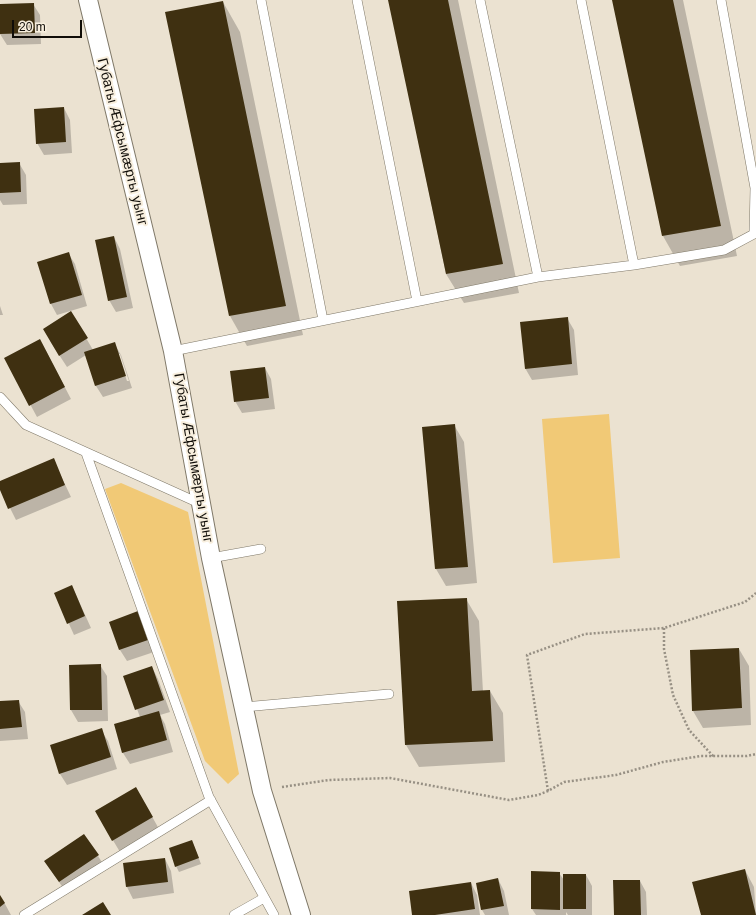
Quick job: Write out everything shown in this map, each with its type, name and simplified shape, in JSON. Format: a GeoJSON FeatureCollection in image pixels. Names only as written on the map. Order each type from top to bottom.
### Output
{"type":"FeatureCollection","features":[{"type":"Feature","properties":{"kind":"street","name":"Губаты Æфсымæрты уынг"},"geometry":{"type":"LineString","coordinates":[[90,0],[173,350],[211,558],[262,791],[301,915]]}},
{"type":"Feature","properties":{"kind":"lane"},"geometry":{"type":"LineString","coordinates":[[261,0],[323,320]]}},
{"type":"Feature","properties":{"kind":"lane"},"geometry":{"type":"LineString","coordinates":[[357,0],[417,301]]}},
{"type":"Feature","properties":{"kind":"lane"},"geometry":{"type":"LineString","coordinates":[[480,0],[538,277]]}},
{"type":"Feature","properties":{"kind":"lane"},"geometry":{"type":"LineString","coordinates":[[581,0],[634,265]]}},
{"type":"Feature","properties":{"kind":"lane"},"geometry":{"type":"LineString","coordinates":[[173,350],[538,277],[634,265],[724,250],[754,234],[755,188],[721,0]]}},
{"type":"Feature","properties":{"kind":"lane"},"geometry":{"type":"LineString","coordinates":[[0,397],[26,425],[201,504]]}},
{"type":"Feature","properties":{"kind":"lane"},"geometry":{"type":"LineString","coordinates":[[86,453],[211,800],[274,915]]}},
{"type":"Feature","properties":{"kind":"lane"},"geometry":{"type":"LineString","coordinates":[[211,558],[261,549]]}},
{"type":"Feature","properties":{"kind":"lane"},"geometry":{"type":"LineString","coordinates":[[244,707],[389,694]]}},
{"type":"Feature","properties":{"kind":"lane"},"geometry":{"type":"LineString","coordinates":[[24,915],[211,800]]}},
{"type":"Feature","properties":{"kind":"lane"},"geometry":{"type":"LineString","coordinates":[[234,915],[264,898]]}},
{"type":"Feature","properties":{"kind":"path"},"geometry":{"type":"LineString","coordinates":[[548,792],[527,655],[585,634],[664,628],[745,602],[756,593]]}},
{"type":"Feature","properties":{"kind":"path"},"geometry":{"type":"LineString","coordinates":[[664,628],[664,649],[672,695],[689,730],[714,757]]}},
{"type":"Feature","properties":{"kind":"path"},"geometry":{"type":"LineString","coordinates":[[262,791],[329,780],[390,778],[509,800],[548,792],[564,782],[616,775],[663,762],[701,756],[714,757],[756,754]]}},
{"type":"Feature","properties":{"kind":"shaded area"},"geometry":{"type":"Polygon","coordinates":[[[609,414],[620,558],[553,563],[542,419],[609,414]]]}},
{"type":"Feature","properties":{"kind":"shaded area"},"geometry":{"type":"Polygon","coordinates":[[[121,483],[188,512],[239,774],[228,784],[205,761],[105,489],[121,483]]]}},
{"type":"Feature","properties":{"kind":"building"},"geometry":{"type":"Polygon","coordinates":[[[388,0],[448,0],[503,264],[446,274],[388,0]]]}},
{"type":"Feature","properties":{"kind":"building"},"geometry":{"type":"Polygon","coordinates":[[[612,0],[673,0],[721,226],[662,236],[612,0]]]}},
{"type":"Feature","properties":{"kind":"building"},"geometry":{"type":"Polygon","coordinates":[[[223,1],[286,306],[229,316],[165,12],[223,1]]]}},
{"type":"Feature","properties":{"kind":"building"},"geometry":{"type":"Polygon","coordinates":[[[34,3],[35,33],[0,34],[0,4],[34,3]]]}},
{"type":"Feature","properties":{"kind":"building"},"geometry":{"type":"Polygon","coordinates":[[[64,107],[66,142],[36,144],[34,109],[64,107]]]}},
{"type":"Feature","properties":{"kind":"building"},"geometry":{"type":"Polygon","coordinates":[[[20,162],[21,192],[0,193],[0,163],[20,162]]]}},
{"type":"Feature","properties":{"kind":"building"},"geometry":{"type":"Polygon","coordinates":[[[114,236],[127,297],[108,301],[95,240],[114,236]]]}},
{"type":"Feature","properties":{"kind":"building"},"geometry":{"type":"Polygon","coordinates":[[[69,252],[82,295],[50,304],[37,262],[69,252]]]}},
{"type":"Feature","properties":{"kind":"building"},"geometry":{"type":"Polygon","coordinates":[[[71,311],[88,338],[59,356],[43,329],[71,311]]]}},
{"type":"Feature","properties":{"kind":"building"},"geometry":{"type":"Polygon","coordinates":[[[568,317],[572,364],[525,369],[520,322],[568,317]]]}},
{"type":"Feature","properties":{"kind":"building"},"geometry":{"type":"Polygon","coordinates":[[[40,339],[65,387],[29,406],[4,358],[40,339]]]}},
{"type":"Feature","properties":{"kind":"building"},"geometry":{"type":"Polygon","coordinates":[[[115,342],[126,376],[95,386],[84,352],[115,342]]]}},
{"type":"Feature","properties":{"kind":"building"},"geometry":{"type":"Polygon","coordinates":[[[265,367],[269,398],[234,402],[230,371],[265,367]]]}},
{"type":"Feature","properties":{"kind":"building"},"geometry":{"type":"Polygon","coordinates":[[[455,424],[468,567],[435,569],[422,427],[455,424]]]}},
{"type":"Feature","properties":{"kind":"building"},"geometry":{"type":"Polygon","coordinates":[[[54,458],[65,485],[8,509],[0,490],[0,481],[54,458]]]}},
{"type":"Feature","properties":{"kind":"building"},"geometry":{"type":"Polygon","coordinates":[[[72,585],[85,616],[67,624],[54,593],[72,585]]]}},
{"type":"Feature","properties":{"kind":"building"},"geometry":{"type":"Polygon","coordinates":[[[467,598],[472,691],[490,690],[493,741],[405,745],[397,601],[467,598]]]}},
{"type":"Feature","properties":{"kind":"building"},"geometry":{"type":"Polygon","coordinates":[[[138,611],[148,640],[119,650],[109,622],[138,611]]]}},
{"type":"Feature","properties":{"kind":"building"},"geometry":{"type":"Polygon","coordinates":[[[739,648],[742,708],[692,711],[690,650],[739,648]]]}},
{"type":"Feature","properties":{"kind":"building"},"geometry":{"type":"Polygon","coordinates":[[[101,664],[102,710],[70,710],[69,665],[101,664]]]}},
{"type":"Feature","properties":{"kind":"building"},"geometry":{"type":"Polygon","coordinates":[[[152,666],[164,700],[135,710],[123,676],[152,666]]]}},
{"type":"Feature","properties":{"kind":"building"},"geometry":{"type":"Polygon","coordinates":[[[19,700],[22,727],[0,729],[0,701],[19,700]]]}},
{"type":"Feature","properties":{"kind":"building"},"geometry":{"type":"Polygon","coordinates":[[[159,711],[167,740],[122,753],[114,724],[159,711]]]}},
{"type":"Feature","properties":{"kind":"building"},"geometry":{"type":"Polygon","coordinates":[[[102,728],[111,757],[59,774],[50,745],[102,728]]]}},
{"type":"Feature","properties":{"kind":"building"},"geometry":{"type":"Polygon","coordinates":[[[136,787],[153,817],[112,841],[95,811],[136,787]]]}},
{"type":"Feature","properties":{"kind":"building"},"geometry":{"type":"Polygon","coordinates":[[[84,834],[99,855],[59,882],[44,861],[84,834]]]}},
{"type":"Feature","properties":{"kind":"building"},"geometry":{"type":"Polygon","coordinates":[[[192,840],[199,858],[175,867],[169,848],[192,840]]]}},
{"type":"Feature","properties":{"kind":"building"},"geometry":{"type":"Polygon","coordinates":[[[165,858],[168,882],[126,887],[123,863],[165,858]]]}},
{"type":"Feature","properties":{"kind":"building"},"geometry":{"type":"Polygon","coordinates":[[[745,869],[756,915],[701,915],[692,882],[745,869]]]}},
{"type":"Feature","properties":{"kind":"building"},"geometry":{"type":"Polygon","coordinates":[[[531,871],[560,872],[560,910],[531,909],[531,871]]]}},
{"type":"Feature","properties":{"kind":"building"},"geometry":{"type":"Polygon","coordinates":[[[563,874],[586,874],[586,909],[563,909],[563,874]]]}},
{"type":"Feature","properties":{"kind":"building"},"geometry":{"type":"Polygon","coordinates":[[[498,878],[504,906],[481,910],[476,883],[498,878]]]}},
{"type":"Feature","properties":{"kind":"building"},"geometry":{"type":"Polygon","coordinates":[[[613,880],[640,880],[641,915],[614,915],[613,880]]]}},
{"type":"Feature","properties":{"kind":"building"},"geometry":{"type":"Polygon","coordinates":[[[471,882],[475,909],[435,915],[412,915],[409,891],[471,882]]]}},
{"type":"Feature","properties":{"kind":"building"},"geometry":{"type":"Polygon","coordinates":[[[0,895],[5,903],[0,907],[0,895]]]}},
{"type":"Feature","properties":{"kind":"building"},"geometry":{"type":"Polygon","coordinates":[[[103,902],[111,915],[82,915],[103,902]]]}}]}
